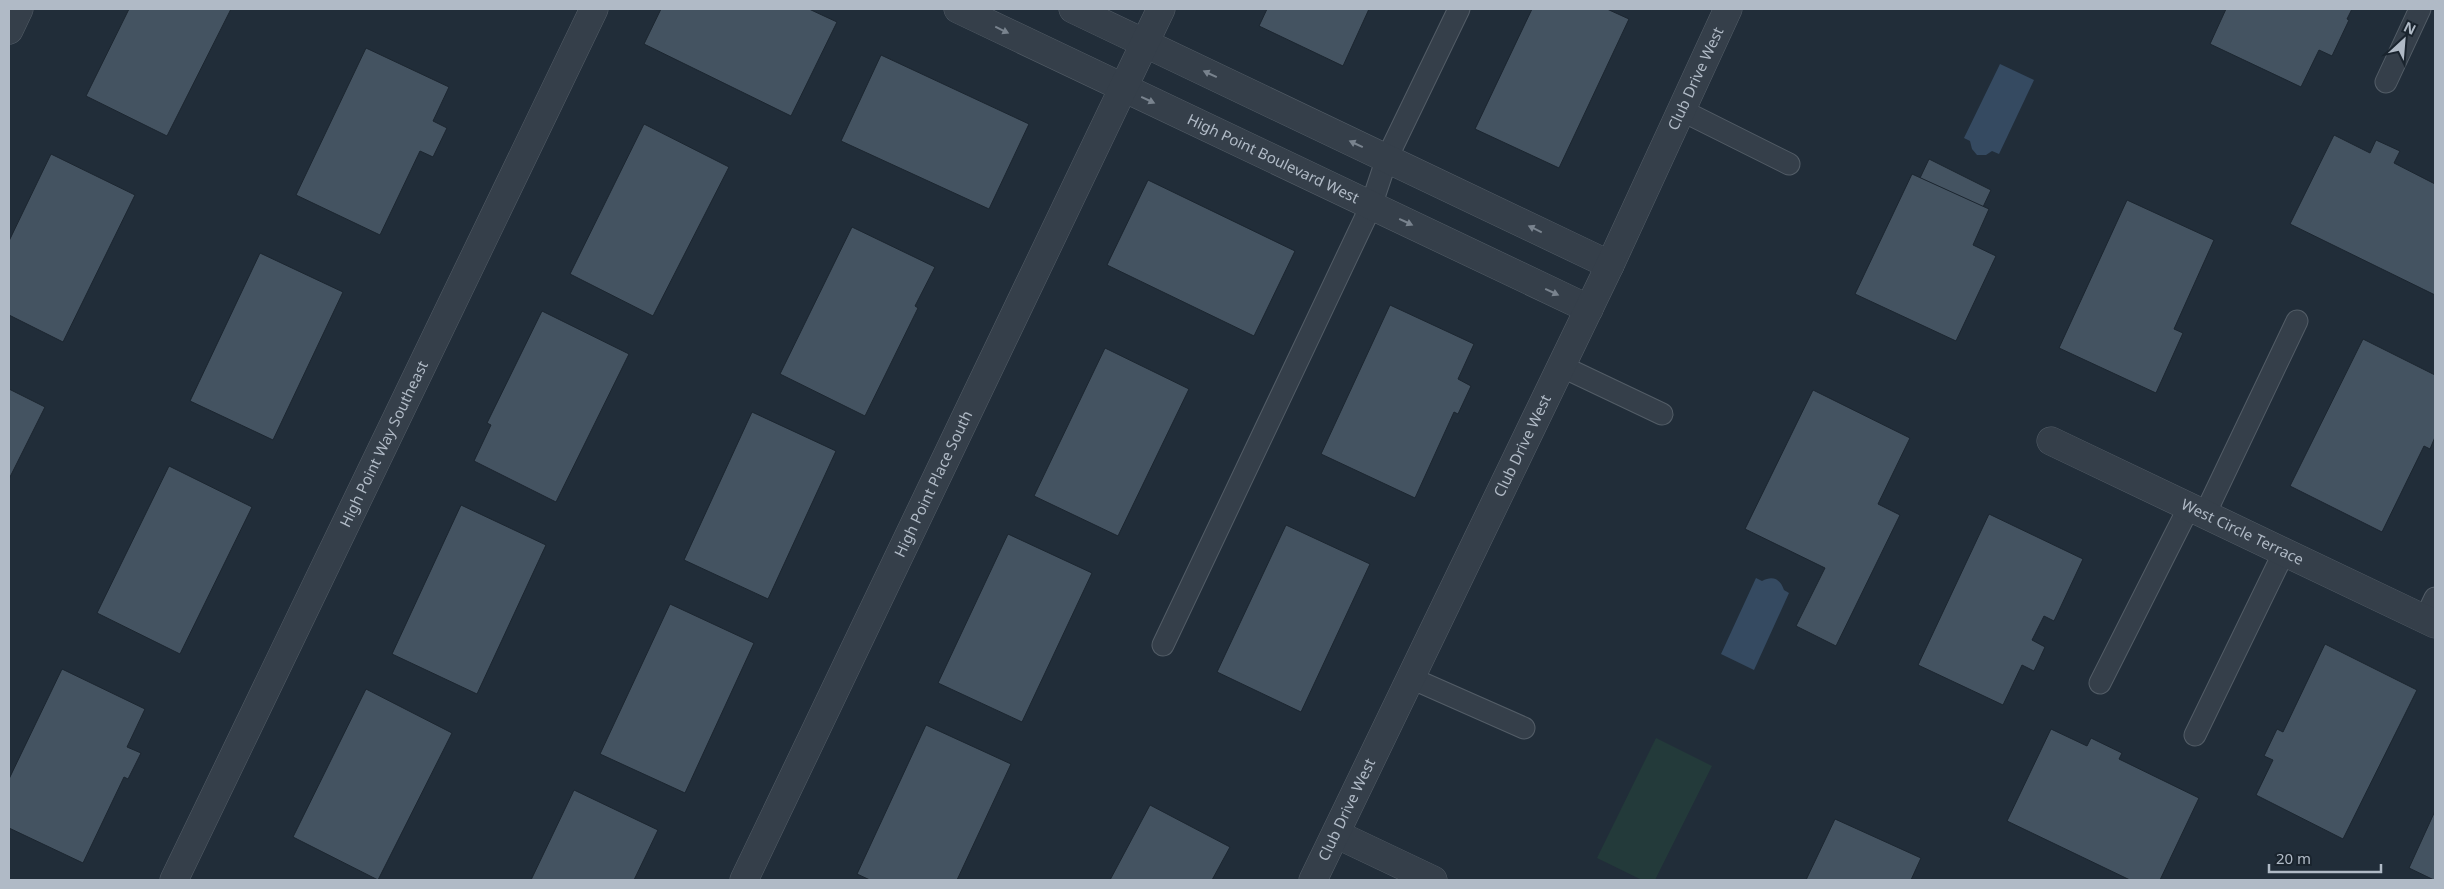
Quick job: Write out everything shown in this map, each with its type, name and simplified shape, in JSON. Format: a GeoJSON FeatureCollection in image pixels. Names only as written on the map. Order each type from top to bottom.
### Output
{"type":"FeatureCollection","features":[{"type":"Feature","properties":{"kind":"street"},"geometry":{"type":"LineString","coordinates":[[9,30],[19,9]]}},
{"type":"Feature","properties":{"kind":"street","name":"High Point Way Southeast"},"geometry":{"type":"LineString","coordinates":[[174,880],[594,9]]}},
{"type":"Feature","properties":{"kind":"street","name":"High Point Boulevard West"},"geometry":{"type":"LineString","coordinates":[[958,9],[1589,309]]}},
{"type":"Feature","properties":{"kind":"street"},"geometry":{"type":"LineString","coordinates":[[1073,9],[1610,265]]}},
{"type":"Feature","properties":{"kind":"street","name":"High Point Place South"},"geometry":{"type":"LineString","coordinates":[[744,880],[1161,9]]}},
{"type":"Feature","properties":{"kind":"street","name":"Club Drive West"},"geometry":{"type":"LineString","coordinates":[[1314,880],[1610,265],[1728,9]]}},
{"type":"Feature","properties":{"kind":"street","name":"West Circle Terrace"},"geometry":{"type":"LineString","coordinates":[[2051,441],[2284,552],[2432,614]]}},
{"type":"Feature","properties":{"kind":"street"},"geometry":{"type":"LineString","coordinates":[[1336,834],[1433,880]]}},
{"type":"Feature","properties":{"kind":"lane"},"geometry":{"type":"LineString","coordinates":[[1163,645],[1371,206],[1387,158],[1459,9]]}},
{"type":"Feature","properties":{"kind":"lane"},"geometry":{"type":"LineString","coordinates":[[2386,82],[2420,9]]}},
{"type":"Feature","properties":{"kind":"lane"},"geometry":{"type":"LineString","coordinates":[[1681,110],[1789,164]]}},
{"type":"Feature","properties":{"kind":"lane"},"geometry":{"type":"LineString","coordinates":[[2100,683],[2197,511],[2297,321]]}},
{"type":"Feature","properties":{"kind":"lane"},"geometry":{"type":"LineString","coordinates":[[1561,366],[1662,414]]}},
{"type":"Feature","properties":{"kind":"lane"},"geometry":{"type":"LineString","coordinates":[[2195,735],[2284,552]]}},
{"type":"Feature","properties":{"kind":"lane"},"geometry":{"type":"LineString","coordinates":[[1411,678],[1524,728]]}},
{"type":"Feature","properties":{"kind":"green space"},"geometry":{"type":"Polygon","coordinates":[[[1656,738],[1712,766],[1655,880],[1642,880],[1597,858],[1656,738]]]}},
{"type":"Feature","properties":{"kind":"water"},"geometry":{"type":"Polygon","coordinates":[[[2000,64],[2034,80],[1999,154],[1992,151],[1986,155],[1977,155],[1972,149],[1970,141],[1964,138],[2000,64]]]}},
{"type":"Feature","properties":{"kind":"water"},"geometry":{"type":"Polygon","coordinates":[[[1756,578],[1762,581],[1770,578],[1776,579],[1784,590],[1789,593],[1754,670],[1721,654],[1756,578]]]}},
{"type":"Feature","properties":{"kind":"building"},"geometry":{"type":"Polygon","coordinates":[[[129,9],[231,9],[167,136],[86,96],[129,9]]]}},
{"type":"Feature","properties":{"kind":"building"},"geometry":{"type":"Polygon","coordinates":[[[661,9],[809,9],[837,22],[791,116],[644,44],[661,9]]]}},
{"type":"Feature","properties":{"kind":"building"},"geometry":{"type":"Polygon","coordinates":[[[1267,9],[1369,9],[1343,66],[1259,26],[1267,9]]]}},
{"type":"Feature","properties":{"kind":"building"},"geometry":{"type":"Polygon","coordinates":[[[1532,9],[1607,9],[1629,19],[1559,168],[1475,129],[1532,9]]]}},
{"type":"Feature","properties":{"kind":"building"},"geometry":{"type":"Polygon","coordinates":[[[2226,9],[2352,9],[2347,19],[2349,20],[2332,56],[2319,50],[2301,87],[2210,44],[2226,9]]]}},
{"type":"Feature","properties":{"kind":"building"},"geometry":{"type":"Polygon","coordinates":[[[366,48],[449,87],[433,121],[447,128],[433,157],[420,151],[380,235],[296,195],[366,48]]]}},
{"type":"Feature","properties":{"kind":"building"},"geometry":{"type":"Polygon","coordinates":[[[881,55],[1029,124],[989,209],[841,141],[881,55]]]}},
{"type":"Feature","properties":{"kind":"building"},"geometry":{"type":"Polygon","coordinates":[[[644,124],[729,167],[653,316],[570,274],[644,124]]]}},
{"type":"Feature","properties":{"kind":"building"},"geometry":{"type":"Polygon","coordinates":[[[2334,135],[2370,153],[2376,140],[2400,151],[2394,163],[2435,184],[2435,295],[2290,224],[2334,135]]]}},
{"type":"Feature","properties":{"kind":"building"},"geometry":{"type":"Polygon","coordinates":[[[51,154],[135,195],[63,342],[9,315],[9,241],[51,154]]]}},
{"type":"Feature","properties":{"kind":"building"},"geometry":{"type":"Polygon","coordinates":[[[1929,159],[1991,190],[1983,207],[1920,178],[1929,159]]]}},
{"type":"Feature","properties":{"kind":"building"},"geometry":{"type":"Polygon","coordinates":[[[1912,174],[1989,209],[1973,245],[1996,256],[1956,341],[1855,294],[1912,174]]]}},
{"type":"Feature","properties":{"kind":"building"},"geometry":{"type":"Polygon","coordinates":[[[1148,180],[1295,251],[1254,336],[1107,265],[1148,180]]]}},
{"type":"Feature","properties":{"kind":"building"},"geometry":{"type":"Polygon","coordinates":[[[2127,200],[2214,240],[2174,329],[2183,333],[2156,393],[2059,348],[2127,200]]]}},
{"type":"Feature","properties":{"kind":"building"},"geometry":{"type":"Polygon","coordinates":[[[852,227],[935,267],[915,306],[918,308],[865,416],[780,374],[852,227]]]}},
{"type":"Feature","properties":{"kind":"building"},"geometry":{"type":"Polygon","coordinates":[[[260,253],[343,292],[273,440],[190,401],[260,253]]]}},
{"type":"Feature","properties":{"kind":"building"},"geometry":{"type":"Polygon","coordinates":[[[1390,305],[1474,344],[1458,379],[1471,386],[1458,414],[1454,412],[1415,498],[1321,454],[1390,305]]]}},
{"type":"Feature","properties":{"kind":"building"},"geometry":{"type":"Polygon","coordinates":[[[542,311],[629,354],[556,502],[474,461],[491,425],[487,423],[542,311]]]}},
{"type":"Feature","properties":{"kind":"building"},"geometry":{"type":"Polygon","coordinates":[[[2363,339],[2435,375],[2435,437],[2430,449],[2424,446],[2382,532],[2290,486],[2363,339]]]}},
{"type":"Feature","properties":{"kind":"building"},"geometry":{"type":"Polygon","coordinates":[[[1105,348],[1189,389],[1118,536],[1034,496],[1105,348]]]}},
{"type":"Feature","properties":{"kind":"building"},"geometry":{"type":"Polygon","coordinates":[[[9,389],[45,407],[9,479],[9,389]]]}},
{"type":"Feature","properties":{"kind":"building"},"geometry":{"type":"Polygon","coordinates":[[[1813,390],[1910,438],[1878,504],[1900,515],[1836,646],[1796,626],[1825,568],[1745,529],[1813,390]]]}},
{"type":"Feature","properties":{"kind":"building"},"geometry":{"type":"Polygon","coordinates":[[[752,412],[836,451],[768,599],[684,560],[752,412]]]}},
{"type":"Feature","properties":{"kind":"building"},"geometry":{"type":"Polygon","coordinates":[[[169,466],[252,507],[180,654],[97,613],[169,466]]]}},
{"type":"Feature","properties":{"kind":"building"},"geometry":{"type":"Polygon","coordinates":[[[461,505],[546,545],[477,694],[392,654],[461,505]]]}},
{"type":"Feature","properties":{"kind":"building"},"geometry":{"type":"Polygon","coordinates":[[[1989,514],[2083,559],[2054,621],[2044,616],[2032,640],[2045,647],[2034,671],[2022,665],[2003,705],[1918,665],[1989,514]]]}},
{"type":"Feature","properties":{"kind":"building"},"geometry":{"type":"Polygon","coordinates":[[[1286,525],[1370,564],[1301,712],[1217,672],[1286,525]]]}},
{"type":"Feature","properties":{"kind":"building"},"geometry":{"type":"Polygon","coordinates":[[[1008,534],[1092,573],[1022,722],[938,683],[1008,534]]]}},
{"type":"Feature","properties":{"kind":"building"},"geometry":{"type":"Polygon","coordinates":[[[670,604],[754,643],[685,793],[600,754],[670,604]]]}},
{"type":"Feature","properties":{"kind":"building"},"geometry":{"type":"Polygon","coordinates":[[[2325,644],[2417,690],[2343,839],[2256,795],[2273,760],[2264,756],[2277,729],[2283,732],[2325,644]]]}},
{"type":"Feature","properties":{"kind":"building"},"geometry":{"type":"Polygon","coordinates":[[[62,669],[145,709],[127,747],[141,753],[128,779],[124,777],[83,863],[9,828],[9,779],[62,669]]]}},
{"type":"Feature","properties":{"kind":"building"},"geometry":{"type":"Polygon","coordinates":[[[366,689],[452,733],[378,880],[293,837],[366,689]]]}},
{"type":"Feature","properties":{"kind":"building"},"geometry":{"type":"Polygon","coordinates":[[[926,725],[1011,764],[957,880],[870,880],[857,874],[926,725]]]}},
{"type":"Feature","properties":{"kind":"building"},"geometry":{"type":"Polygon","coordinates":[[[2051,729],[2087,746],[2091,738],[2122,753],[2119,759],[2199,798],[2160,880],[2130,880],[2007,821],[2051,729]]]}},
{"type":"Feature","properties":{"kind":"building"},"geometry":{"type":"Polygon","coordinates":[[[574,790],[658,830],[634,880],[531,880],[574,790]]]}},
{"type":"Feature","properties":{"kind":"building"},"geometry":{"type":"Polygon","coordinates":[[[1150,805],[1230,847],[1212,880],[1110,880],[1150,805]]]}},
{"type":"Feature","properties":{"kind":"building"},"geometry":{"type":"Polygon","coordinates":[[[2435,811],[2435,880],[2434,880],[2409,868],[2435,811]]]}},
{"type":"Feature","properties":{"kind":"building"},"geometry":{"type":"Polygon","coordinates":[[[1835,819],[1921,858],[1911,880],[1806,880],[1835,819]]]}}]}
